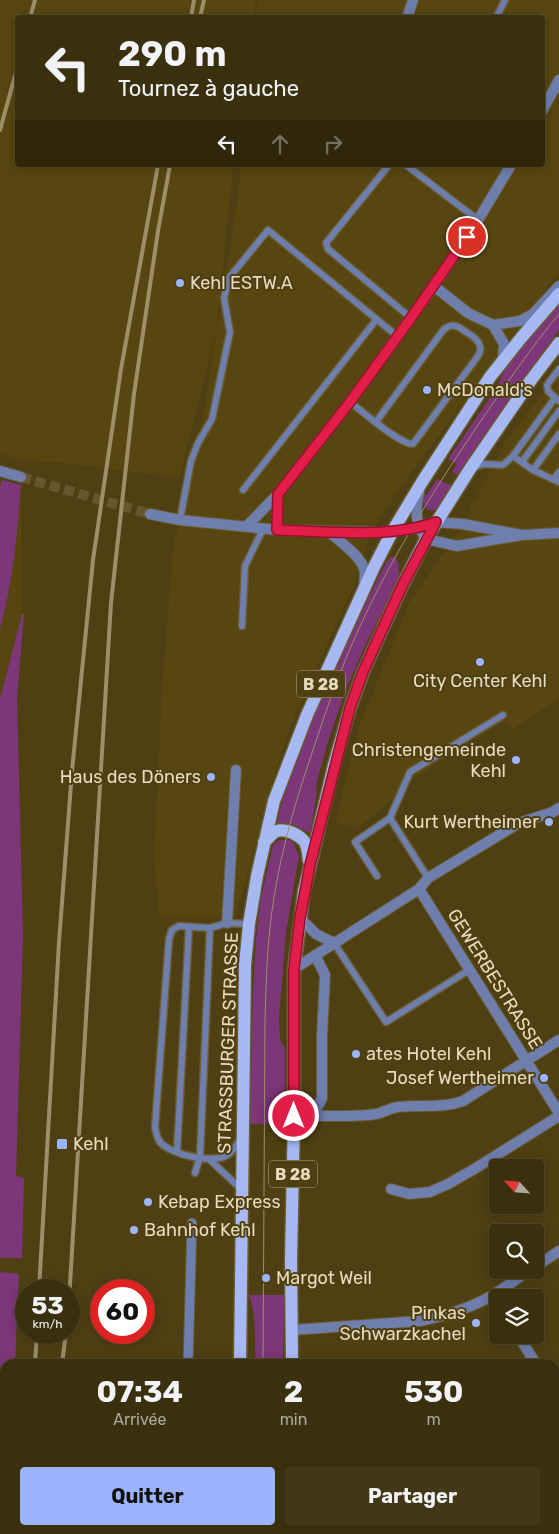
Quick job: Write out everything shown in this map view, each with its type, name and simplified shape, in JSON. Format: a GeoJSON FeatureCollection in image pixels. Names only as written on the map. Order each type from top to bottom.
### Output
{"type":"FeatureCollection","features":[{"type":"Feature","properties":{"kind":"main road","name":"STRASSBURGER STRASSE"},"geometry":{"type":"LineString","coordinates":[[240,1359],[245,965],[249,924],[257,876],[274,801],[291,754],[338,645],[392,532],[490,377],[559,294]]}},
{"type":"Feature","properties":{"kind":"main road","name":"B 28"},"geometry":{"type":"LineString","coordinates":[[292,1359],[291,1259],[294,1116],[294,969],[300,918],[310,865],[350,708],[363,672],[403,584],[423,534],[436,522],[531,380],[559,343]]}},
{"type":"Feature","properties":{"kind":"main road"},"geometry":{"type":"LineString","coordinates":[[264,842],[277,831],[287,831],[294,834],[304,841],[308,850],[310,865]]}},
{"type":"Feature","properties":{"kind":"street"},"geometry":{"type":"LineString","coordinates":[[408,15],[413,0]]}},
{"type":"Feature","properties":{"kind":"street"},"geometry":{"type":"LineString","coordinates":[[545,105],[559,80]]}},
{"type":"Feature","properties":{"kind":"street"},"geometry":{"type":"LineString","coordinates":[[248,526],[278,494],[350,402],[434,286],[478,220],[510,167]]}},
{"type":"Feature","properties":{"kind":"street"},"geometry":{"type":"LineString","coordinates":[[434,286],[468,313],[493,325],[520,321],[533,314],[559,286]]}},
{"type":"Feature","properties":{"kind":"street"},"geometry":{"type":"LineString","coordinates":[[493,325],[504,344],[503,360]]}},
{"type":"Feature","properties":{"kind":"street"},"geometry":{"type":"LineString","coordinates":[[0,471],[21,476]]}},
{"type":"Feature","properties":{"kind":"street"},"geometry":{"type":"LineString","coordinates":[[422,482],[416,504],[417,522],[423,534]]}},
{"type":"Feature","properties":{"kind":"street"},"geometry":{"type":"LineString","coordinates":[[277,530],[278,494]]}},
{"type":"Feature","properties":{"kind":"street"},"geometry":{"type":"LineString","coordinates":[[150,514],[180,520],[262,529],[423,534],[457,546],[522,535],[559,533]]}},
{"type":"Feature","properties":{"kind":"street"},"geometry":{"type":"LineString","coordinates":[[436,522],[464,524],[522,535]]}},
{"type":"Feature","properties":{"kind":"street"},"geometry":{"type":"LineString","coordinates":[[328,531],[354,554],[364,570],[363,593]]}},
{"type":"Feature","properties":{"kind":"street"},"geometry":{"type":"LineString","coordinates":[[227,923],[236,770]]}},
{"type":"Feature","properties":{"kind":"street"},"geometry":{"type":"LineString","coordinates":[[294,969],[419,889],[428,878],[519,822],[553,812],[559,808]]}},
{"type":"Feature","properties":{"kind":"street","name":"GEWERBESTRASSE"},"geometry":{"type":"LineString","coordinates":[[419,889],[559,1115]]}},
{"type":"Feature","properties":{"kind":"street"},"geometry":{"type":"LineString","coordinates":[[300,918],[316,934],[334,943]]}},
{"type":"Feature","properties":{"kind":"street"},"geometry":{"type":"LineString","coordinates":[[311,1116],[322,1098],[322,1036],[325,975],[315,955]]}},
{"type":"Feature","properties":{"kind":"street"},"geometry":{"type":"LineString","coordinates":[[294,1116],[378,1114],[398,1106],[451,1105],[463,1101],[526,1059],[559,1040]]}},
{"type":"Feature","properties":{"kind":"street"},"geometry":{"type":"LineString","coordinates":[[391,1189],[408,1194],[430,1192],[476,1168],[559,1115]]}},
{"type":"Feature","properties":{"kind":"street"},"geometry":{"type":"LineString","coordinates":[[188,1359],[192,1223]]}},
{"type":"Feature","properties":{"kind":"street"},"geometry":{"type":"LineString","coordinates":[[544,1261],[559,1252]]}},
{"type":"Feature","properties":{"kind":"street"},"geometry":{"type":"LineString","coordinates":[[507,1289],[519,1279]]}},
{"type":"Feature","properties":{"kind":"street"},"geometry":{"type":"LineString","coordinates":[[292,1330],[420,1321],[437,1318],[489,1300]]}},
{"type":"Feature","properties":{"kind":"street"},"geometry":{"type":"LineString","coordinates":[[524,1344],[533,1359]]}},
{"type":"Feature","properties":{"kind":"lane"},"geometry":{"type":"LineString","coordinates":[[498,15],[505,0]]}},
{"type":"Feature","properties":{"kind":"lane"},"geometry":{"type":"LineString","coordinates":[[387,167],[326,243],[328,249],[411,318]]}},
{"type":"Feature","properties":{"kind":"lane"},"geometry":{"type":"LineString","coordinates":[[409,167],[478,220]]}},
{"type":"Feature","properties":{"kind":"lane"},"geometry":{"type":"LineString","coordinates":[[180,520],[191,461],[198,443],[212,418],[230,332],[224,298],[228,278],[268,230],[397,336]]}},
{"type":"Feature","properties":{"kind":"lane"},"geometry":{"type":"LineString","coordinates":[[243,490],[376,320]]}},
{"type":"Feature","properties":{"kind":"lane"},"geometry":{"type":"LineString","coordinates":[[350,402],[376,422],[402,441],[413,444],[480,353],[481,347],[478,341],[456,326],[444,329],[376,422]]}},
{"type":"Feature","properties":{"kind":"lane"},"geometry":{"type":"LineString","coordinates":[[470,470],[483,464],[503,466],[513,456],[557,399],[548,392],[547,385],[559,369]]}},
{"type":"Feature","properties":{"kind":"lane"},"geometry":{"type":"LineString","coordinates":[[522,462],[559,411]]}},
{"type":"Feature","properties":{"kind":"lane"},"geometry":{"type":"LineString","coordinates":[[533,470],[559,434]]}},
{"type":"Feature","properties":{"kind":"lane"},"geometry":{"type":"LineString","coordinates":[[513,456],[533,470],[556,481],[559,472]]}},
{"type":"Feature","properties":{"kind":"lane"},"geometry":{"type":"LineString","coordinates":[[242,626],[244,566],[262,529]]}},
{"type":"Feature","properties":{"kind":"lane"},"geometry":{"type":"LineString","coordinates":[[378,876],[355,842],[390,818],[410,772],[502,715]]}},
{"type":"Feature","properties":{"kind":"lane"},"geometry":{"type":"LineString","coordinates":[[390,818],[428,878]]}},
{"type":"Feature","properties":{"kind":"lane"},"geometry":{"type":"LineString","coordinates":[[242,1136],[229,1154],[209,1159],[168,1149],[160,1142],[155,1128],[169,938],[172,930],[179,926],[210,928],[227,923],[249,924]]}},
{"type":"Feature","properties":{"kind":"lane"},"geometry":{"type":"LineString","coordinates":[[177,1152],[189,927]]}},
{"type":"Feature","properties":{"kind":"lane"},"geometry":{"type":"LineString","coordinates":[[195,1173],[200,1158],[210,928]]}},
{"type":"Feature","properties":{"kind":"lane"},"geometry":{"type":"LineString","coordinates":[[334,943],[386,1022],[469,970]]}},
{"type":"Feature","properties":{"kind":"lane"},"geometry":{"type":"LineString","coordinates":[[209,1159],[242,1190]]}},
{"type":"Feature","properties":{"kind":"shaded area"},"geometry":{"type":"Polygon","coordinates":[[[0,0],[255,0],[253,15],[15,15],[15,167],[233,167],[217,326],[179,478],[65,463],[20,460],[0,454],[0,0]]]}},
{"type":"Feature","properties":{"kind":"shaded area"},"geometry":{"type":"Polygon","coordinates":[[[258,0],[559,0],[559,272],[396,494],[371,532],[355,583],[287,733],[235,917],[159,917],[154,854],[163,677],[173,548],[201,430],[237,204],[241,167],[545,167],[545,15],[256,15],[258,0]]]}},
{"type":"Feature","properties":{"kind":"shaded area"},"geometry":{"type":"Polygon","coordinates":[[[559,299],[559,330],[518,386],[458,475],[452,472],[457,464],[448,459],[496,389],[508,362],[559,299]]]}},
{"type":"Feature","properties":{"kind":"shaded area"},"geometry":{"type":"Polygon","coordinates":[[[559,372],[559,699],[512,729],[506,720],[414,778],[359,828],[336,822],[358,729],[409,604],[456,535],[506,441],[559,372]]]}},
{"type":"Feature","properties":{"kind":"shaded area"},"geometry":{"type":"Polygon","coordinates":[[[437,479],[452,486],[437,509],[430,510],[424,506],[422,501],[437,479]]]}},
{"type":"Feature","properties":{"kind":"shaded area"},"geometry":{"type":"Polygon","coordinates":[[[0,480],[21,485],[22,614],[0,699],[0,480]]]}},
{"type":"Feature","properties":{"kind":"shaded area"},"geometry":{"type":"Polygon","coordinates":[[[2,480],[21,485],[11,576],[0,629],[0,487],[2,480]]]}},
{"type":"Feature","properties":{"kind":"shaded area"},"geometry":{"type":"Polygon","coordinates":[[[391,557],[395,557],[398,563],[398,579],[344,694],[317,781],[310,833],[292,824],[277,823],[287,782],[308,729],[358,618],[387,561],[391,557]]]}},
{"type":"Feature","properties":{"kind":"shaded area"},"geometry":{"type":"Polygon","coordinates":[[[22,614],[24,614],[17,699],[23,935],[16,1176],[24,1178],[22,1258],[0,1258],[0,699],[22,614]]]}},
{"type":"Feature","properties":{"kind":"shaded area"},"geometry":{"type":"Polygon","coordinates":[[[280,840],[293,842],[299,856],[286,932],[279,1018],[280,1040],[285,1048],[285,1123],[250,1124],[256,938],[261,898],[273,845],[280,840]]]}},
{"type":"Feature","properties":{"kind":"shaded area"},"geometry":{"type":"Polygon","coordinates":[[[0,1272],[19,1274],[19,1279],[15,1279],[15,1359],[0,1359],[0,1272]]]}},
{"type":"Feature","properties":{"kind":"shaded area"},"geometry":{"type":"Polygon","coordinates":[[[249,1295],[284,1295],[283,1359],[255,1359],[252,1304],[249,1295]]]}},
{"type":"Feature","properties":{"kind":"tunnel"},"geometry":{"type":"LineString","coordinates":[[21,477],[150,514]]}},
{"type":"Feature","properties":{"kind":"tram line"},"geometry":{"type":"LineString","coordinates":[[263,1359],[267,966],[275,892],[292,815],[335,685],[366,614],[394,559],[459,454],[516,370],[559,314]]}},
{"type":"Feature","properties":{"kind":"railway"},"geometry":{"type":"LineString","coordinates":[[31,15],[35,0]]}},
{"type":"Feature","properties":{"kind":"railway"},"geometry":{"type":"LineString","coordinates":[[192,15],[194,0]]}},
{"type":"Feature","properties":{"kind":"railway"},"geometry":{"type":"LineString","coordinates":[[201,15],[204,0]]}},
{"type":"Feature","properties":{"kind":"railway"},"geometry":{"type":"LineString","coordinates":[[0,130],[15,76]]}},
{"type":"Feature","properties":{"kind":"railway"},"geometry":{"type":"LineString","coordinates":[[40,1279],[59,942],[72,771],[93,560],[121,369],[158,167]]}},
{"type":"Feature","properties":{"kind":"railway"},"geometry":{"type":"LineString","coordinates":[[70,1279],[111,603],[134,394],[158,231],[170,167]]}},
{"type":"Feature","properties":{"kind":"railway"},"geometry":{"type":"LineString","coordinates":[[35,1359],[36,1344]]}},
{"type":"Feature","properties":{"kind":"railway"},"geometry":{"type":"LineString","coordinates":[[63,1359],[64,1344]]}},
{"type":"Feature","properties":{"kind":"place","name":"Kehl ESTW.A"},"geometry":{"type":"Point","coordinates":[180,283]}},
{"type":"Feature","properties":{"kind":"place","name":"McDonald's"},"geometry":{"type":"Point","coordinates":[427,390]}},
{"type":"Feature","properties":{"kind":"place","name":"City Center Kehl"},"geometry":{"type":"Point","coordinates":[480,662]}},
{"type":"Feature","properties":{"kind":"place","name":"Christengemeinde Kehl"},"geometry":{"type":"Point","coordinates":[516,760]}},
{"type":"Feature","properties":{"kind":"place","name":"Haus des Döners"},"geometry":{"type":"Point","coordinates":[211,777]}},
{"type":"Feature","properties":{"kind":"place","name":"Kurt Wertheimer"},"geometry":{"type":"Point","coordinates":[549,822]}},
{"type":"Feature","properties":{"kind":"place","name":"ates Hotel Kehl"},"geometry":{"type":"Point","coordinates":[356,1054]}},
{"type":"Feature","properties":{"kind":"place","name":"Josef Wertheimer"},"geometry":{"type":"Point","coordinates":[544,1078]}},
{"type":"Feature","properties":{"kind":"place","name":"Kehl"},"geometry":{"type":"Point","coordinates":[62,1144]}},
{"type":"Feature","properties":{"kind":"place","name":"Kebap Express"},"geometry":{"type":"Point","coordinates":[148,1202]}},
{"type":"Feature","properties":{"kind":"place","name":"Bahnhof Kehl"},"geometry":{"type":"Point","coordinates":[134,1230]}},
{"type":"Feature","properties":{"kind":"place","name":"Margot Weil"},"geometry":{"type":"Point","coordinates":[266,1278]}},
{"type":"Feature","properties":{"kind":"place","name":"Pinkas Schwarzkachel"},"geometry":{"type":"Point","coordinates":[476,1323]}},
{"type":"Feature","properties":{"kind":"route"},"geometry":{"type":"LineString","coordinates":[[294,1116],[294,969],[304,891],[310,865],[334,765],[350,708],[363,672],[403,584],[436,522],[420,528],[392,532],[277,530],[278,494],[350,402],[467,237]]}}]}
